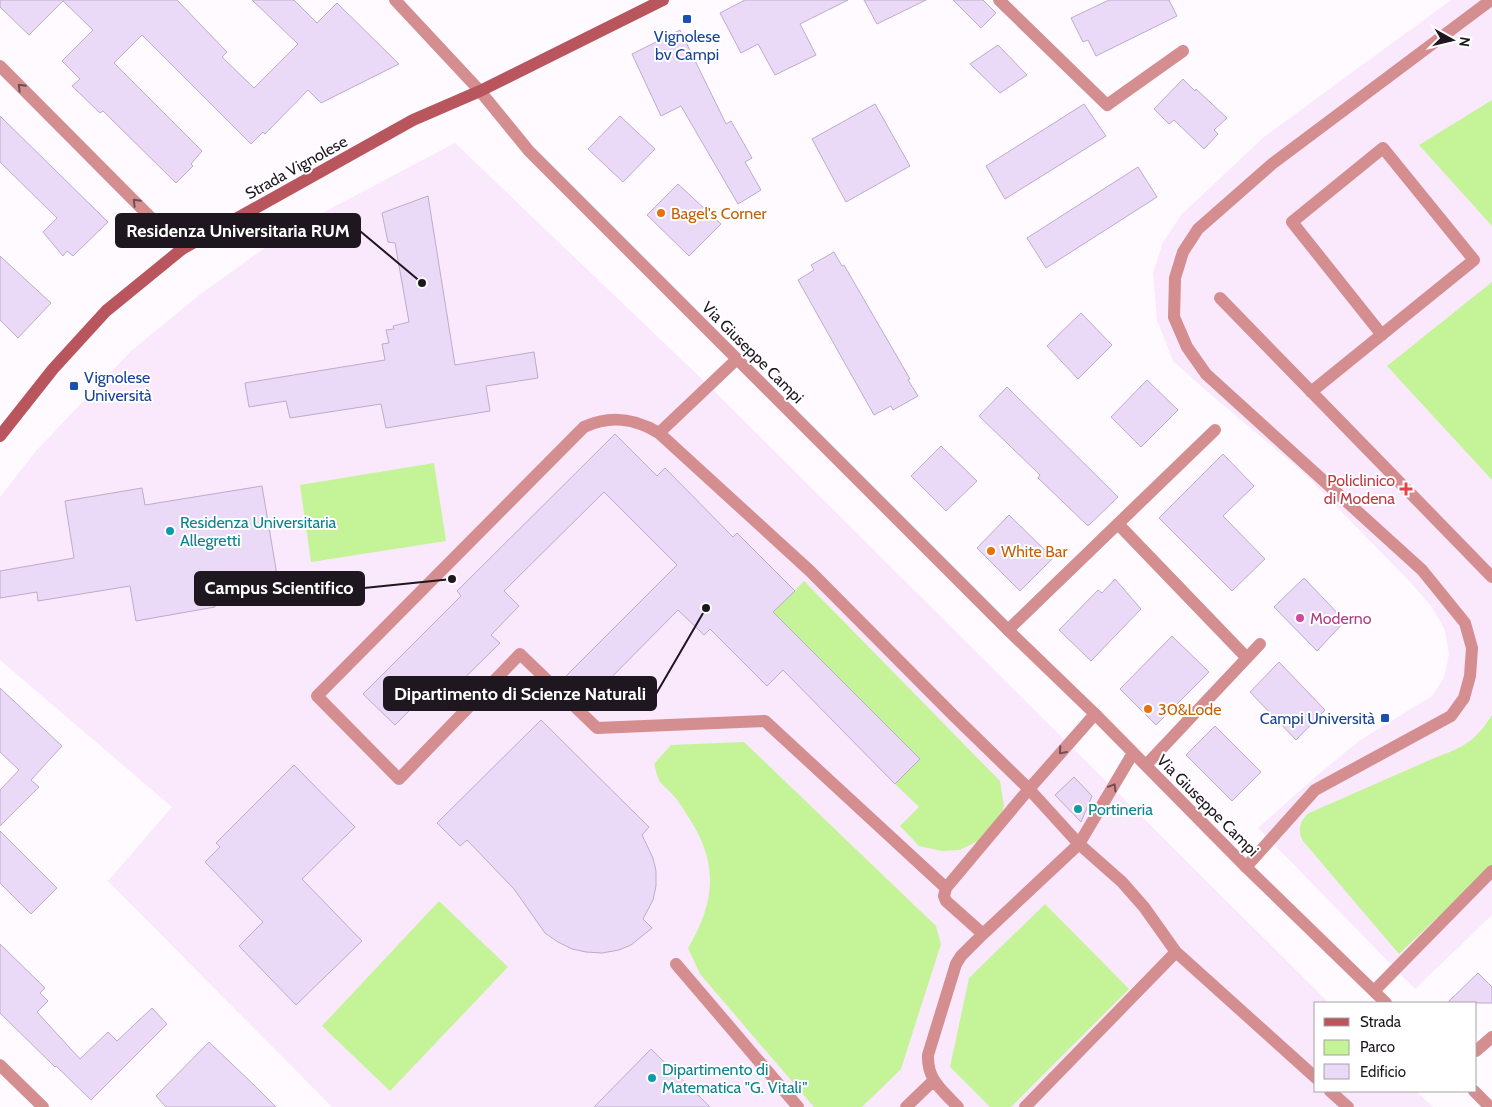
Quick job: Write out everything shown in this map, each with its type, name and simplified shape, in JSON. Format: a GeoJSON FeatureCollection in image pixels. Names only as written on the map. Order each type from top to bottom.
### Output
{"type":"FeatureCollection","features":[{"type":"Feature","properties":{"kind":"main road","name":"Strada Vignolese"},"geometry":{"type":"LineString","coordinates":[[0,436],[53,369],[106,311],[182,248],[413,120],[480,91],[662,0]]}},
{"type":"Feature","properties":{"kind":"street","name":"Via Giuseppe Campi"},"geometry":{"type":"LineString","coordinates":[[395,0],[480,91],[529,151],[1008,630],[1146,765],[1246,867],[1385,1002]]}},
{"type":"Feature","properties":{"kind":"street"},"geometry":{"type":"LineString","coordinates":[[999,0],[1107,105],[1183,51]]}},
{"type":"Feature","properties":{"kind":"street"},"geometry":{"type":"LineString","coordinates":[[1246,867],[1315,790],[1451,716],[1464,698],[1470,676],[1472,648],[1465,623],[1422,570],[1206,374],[1187,347],[1174,317],[1175,278],[1183,252],[1198,229],[1242,190],[1272,164],[1491,0]]}},
{"type":"Feature","properties":{"kind":"street"},"geometry":{"type":"LineString","coordinates":[[0,66],[182,248]]}},
{"type":"Feature","properties":{"kind":"street"},"geometry":{"type":"LineString","coordinates":[[1312,392],[1382,335],[1474,260],[1383,148],[1292,222],[1382,335]]}},
{"type":"Feature","properties":{"kind":"street"},"geometry":{"type":"LineString","coordinates":[[1220,298],[1492,577]]}},
{"type":"Feature","properties":{"kind":"street"},"geometry":{"type":"LineString","coordinates":[[659,433],[737,359]]}},
{"type":"Feature","properties":{"kind":"street"},"geometry":{"type":"LineString","coordinates":[[946,888],[765,721],[597,728],[520,654],[399,778],[317,696],[584,427],[598,421],[610,419],[649,427],[659,433],[810,572],[952,715],[1029,789],[1079,844],[1122,882],[1144,907],[1176,952],[1314,1076]]}},
{"type":"Feature","properties":{"kind":"street"},"geometry":{"type":"LineString","coordinates":[[1008,630],[1215,430]]}},
{"type":"Feature","properties":{"kind":"street"},"geometry":{"type":"LineString","coordinates":[[1118,524],[1247,658]]}},
{"type":"Feature","properties":{"kind":"street"},"geometry":{"type":"LineString","coordinates":[[1146,765],[1260,644]]}},
{"type":"Feature","properties":{"kind":"street"},"geometry":{"type":"LineString","coordinates":[[983,934],[946,901],[944,896],[946,888],[1094,714]]}},
{"type":"Feature","properties":{"kind":"street"},"geometry":{"type":"LineString","coordinates":[[958,1107],[933,1081],[929,1071],[928,1055],[952,973],[961,956],[1079,844],[1133,753]]}},
{"type":"Feature","properties":{"kind":"street"},"geometry":{"type":"LineString","coordinates":[[1374,991],[1492,871]]}},
{"type":"Feature","properties":{"kind":"street"},"geometry":{"type":"LineString","coordinates":[[1025,1107],[1176,952]]}},
{"type":"Feature","properties":{"kind":"street"},"geometry":{"type":"LineString","coordinates":[[676,964],[798,1107]]}},
{"type":"Feature","properties":{"kind":"street"},"geometry":{"type":"LineString","coordinates":[[1477,1050],[1492,1037]]}},
{"type":"Feature","properties":{"kind":"street"},"geometry":{"type":"LineString","coordinates":[[0,1065],[43,1107]]}},
{"type":"Feature","properties":{"kind":"street"},"geometry":{"type":"LineString","coordinates":[[906,1107],[933,1081]]}},
{"type":"Feature","properties":{"kind":"street"},"geometry":{"type":"LineString","coordinates":[[1331,1092],[1348,1107]]}},
{"type":"Feature","properties":{"kind":"street"},"geometry":{"type":"LineString","coordinates":[[1475,1092],[1490,1107]]}},
{"type":"Feature","properties":{"kind":"shaded area","name":"Policlinico di Modena"},"geometry":{"type":"Polygon","coordinates":[[[1451,0],[1492,0],[1492,915],[1415,989],[1258,828],[1359,741],[1432,696],[1444,678],[1449,654],[1445,630],[1431,606],[1411,583],[1306,475],[1173,361],[1157,320],[1153,273],[1163,242],[1182,214],[1264,137],[1451,0]]]}},
{"type":"Feature","properties":{"kind":"shaded area"},"geometry":{"type":"Polygon","coordinates":[[[455,143],[707,384],[1328,1002],[1314,1002],[1314,1092],[1417,1092],[1433,1107],[332,1107],[108,881],[172,807],[0,660],[0,497],[35,452],[131,351],[198,296],[288,231],[455,143]]]}},
{"type":"Feature","properties":{"kind":"green space"},"geometry":{"type":"Polygon","coordinates":[[[1492,100],[1492,226],[1419,145],[1492,100]]]}},
{"type":"Feature","properties":{"kind":"green space"},"geometry":{"type":"Polygon","coordinates":[[[1492,282],[1492,480],[1387,366],[1492,282]]]}},
{"type":"Feature","properties":{"kind":"green space"},"geometry":{"type":"Polygon","coordinates":[[[434,463],[446,541],[311,562],[300,485],[434,463]]]}},
{"type":"Feature","properties":{"kind":"green space"},"geometry":{"type":"Polygon","coordinates":[[[804,581],[1000,781],[1004,806],[997,828],[980,840],[960,850],[942,851],[919,846],[900,826],[919,807],[895,784],[919,759],[773,612],[804,581]]]}},
{"type":"Feature","properties":{"kind":"green space"},"geometry":{"type":"Polygon","coordinates":[[[1492,715],[1492,866],[1399,954],[1303,841],[1300,833],[1302,822],[1309,813],[1456,749],[1470,741],[1492,715]]]}},
{"type":"Feature","properties":{"kind":"green space"},"geometry":{"type":"Polygon","coordinates":[[[744,742],[936,926],[941,944],[901,1069],[862,1107],[814,1107],[700,974],[688,948],[704,914],[710,882],[709,865],[705,849],[697,832],[678,801],[660,782],[654,764],[671,745],[744,742]]]}},
{"type":"Feature","properties":{"kind":"green space"},"geometry":{"type":"Polygon","coordinates":[[[439,901],[508,967],[390,1091],[322,1026],[439,901]]]}},
{"type":"Feature","properties":{"kind":"green space"},"geometry":{"type":"Polygon","coordinates":[[[1045,904],[1129,989],[1011,1107],[990,1107],[950,1067],[969,978],[1045,904]]]}},
{"type":"Feature","properties":{"kind":"building"},"geometry":{"type":"Polygon","coordinates":[[[0,0],[177,0],[227,52],[222,57],[254,88],[298,44],[252,0],[294,0],[317,23],[337,3],[399,64],[321,103],[308,90],[265,134],[263,132],[251,144],[142,35],[114,63],[202,151],[191,164],[193,166],[176,183],[103,111],[100,113],[72,86],[80,79],[62,61],[93,30],[63,1],[29,35],[0,7],[0,0]]]}},
{"type":"Feature","properties":{"kind":"building"},"geometry":{"type":"Polygon","coordinates":[[[745,0],[848,0],[800,24],[816,55],[775,75],[758,44],[741,53],[720,13],[745,0]]]}},
{"type":"Feature","properties":{"kind":"building"},"geometry":{"type":"Polygon","coordinates":[[[864,0],[926,0],[877,24],[864,0]]]}},
{"type":"Feature","properties":{"kind":"building"},"geometry":{"type":"Polygon","coordinates":[[[953,0],[983,0],[996,13],[981,28],[953,0]]]}},
{"type":"Feature","properties":{"kind":"building"},"geometry":{"type":"Polygon","coordinates":[[[1109,0],[1169,0],[1177,16],[1096,56],[1088,40],[1083,42],[1071,18],[1109,0]]]}},
{"type":"Feature","properties":{"kind":"building"},"geometry":{"type":"Polygon","coordinates":[[[680,30],[726,124],[731,121],[752,158],[745,162],[761,190],[738,204],[681,106],[661,116],[632,54],[680,30]]]}},
{"type":"Feature","properties":{"kind":"building"},"geometry":{"type":"Polygon","coordinates":[[[998,45],[1027,75],[1000,93],[970,64],[998,45]]]}},
{"type":"Feature","properties":{"kind":"building"},"geometry":{"type":"Polygon","coordinates":[[[1183,79],[1227,118],[1214,130],[1218,134],[1204,149],[1174,120],[1169,124],[1154,109],[1183,79]]]}},
{"type":"Feature","properties":{"kind":"building"},"geometry":{"type":"Polygon","coordinates":[[[875,104],[910,166],[846,202],[812,139],[875,104]]]}},
{"type":"Feature","properties":{"kind":"building"},"geometry":{"type":"Polygon","coordinates":[[[1084,104],[1106,136],[1005,199],[986,166],[1084,104]]]}},
{"type":"Feature","properties":{"kind":"building"},"geometry":{"type":"Polygon","coordinates":[[[0,116],[108,222],[73,256],[67,251],[63,256],[43,232],[57,218],[0,162],[0,116]]]}},
{"type":"Feature","properties":{"kind":"building"},"geometry":{"type":"Polygon","coordinates":[[[620,116],[655,149],[623,182],[588,149],[620,116]]]}},
{"type":"Feature","properties":{"kind":"building"},"geometry":{"type":"Polygon","coordinates":[[[1138,167],[1157,197],[1046,268],[1027,238],[1138,167]]]}},
{"type":"Feature","properties":{"kind":"building"},"geometry":{"type":"Polygon","coordinates":[[[678,184],[721,224],[689,256],[647,215],[678,184]]]}},
{"type":"Feature","properties":{"kind":"building"},"geometry":{"type":"Polygon","coordinates":[[[428,196],[455,365],[534,352],[538,378],[486,386],[490,411],[386,428],[381,404],[290,418],[286,401],[249,407],[245,383],[385,360],[382,344],[389,343],[386,330],[394,329],[393,326],[409,322],[395,243],[388,242],[382,213],[428,196]]]}},
{"type":"Feature","properties":{"kind":"building"},"geometry":{"type":"Polygon","coordinates":[[[834,252],[842,266],[844,265],[918,396],[893,410],[891,406],[874,415],[798,280],[814,270],[811,265],[834,252]]]}},
{"type":"Feature","properties":{"kind":"building"},"geometry":{"type":"Polygon","coordinates":[[[0,256],[51,303],[18,338],[0,320],[0,256]]]}},
{"type":"Feature","properties":{"kind":"building"},"geometry":{"type":"Polygon","coordinates":[[[1081,313],[1112,345],[1078,379],[1047,346],[1081,313]]]}},
{"type":"Feature","properties":{"kind":"building"},"geometry":{"type":"Polygon","coordinates":[[[1147,380],[1178,410],[1141,447],[1111,417],[1147,380]]]}},
{"type":"Feature","properties":{"kind":"building"},"geometry":{"type":"Polygon","coordinates":[[[1007,387],[1118,497],[1088,526],[1038,478],[1040,475],[979,416],[1007,387]]]}},
{"type":"Feature","properties":{"kind":"building"},"geometry":{"type":"Polygon","coordinates":[[[615,434],[657,476],[665,468],[733,537],[737,533],[795,591],[773,612],[920,759],[895,784],[783,670],[767,686],[710,629],[704,635],[678,610],[589,700],[565,677],[677,565],[604,492],[504,591],[519,606],[491,635],[500,643],[438,704],[427,693],[395,725],[363,694],[461,596],[457,591],[615,434]]]}},
{"type":"Feature","properties":{"kind":"building"},"geometry":{"type":"Polygon","coordinates":[[[941,446],[977,481],[946,511],[911,476],[941,446]]]}},
{"type":"Feature","properties":{"kind":"building"},"geometry":{"type":"Polygon","coordinates":[[[1223,454],[1254,486],[1223,516],[1265,559],[1232,591],[1159,518],[1223,454]]]}},
{"type":"Feature","properties":{"kind":"building","name":"Residenza Universitaria Allegretti"},"geometry":{"type":"Polygon","coordinates":[[[262,486],[278,581],[213,592],[215,607],[136,621],[130,586],[38,601],[37,592],[0,598],[0,571],[74,558],[65,501],[142,488],[145,505],[262,486]]]}},
{"type":"Feature","properties":{"kind":"building"},"geometry":{"type":"Polygon","coordinates":[[[1009,515],[1053,558],[1020,591],[977,548],[1009,515]]]}},
{"type":"Feature","properties":{"kind":"building"},"geometry":{"type":"Polygon","coordinates":[[[1304,578],[1345,621],[1317,651],[1274,607],[1304,578]]]}},
{"type":"Feature","properties":{"kind":"building"},"geometry":{"type":"Polygon","coordinates":[[[1115,579],[1141,609],[1091,661],[1059,630],[1098,590],[1102,593],[1115,579]]]}},
{"type":"Feature","properties":{"kind":"building"},"geometry":{"type":"Polygon","coordinates":[[[1172,636],[1209,672],[1156,725],[1120,689],[1172,636]]]}},
{"type":"Feature","properties":{"kind":"building"},"geometry":{"type":"Polygon","coordinates":[[[1279,662],[1325,710],[1296,740],[1250,692],[1279,662]]]}},
{"type":"Feature","properties":{"kind":"building"},"geometry":{"type":"Polygon","coordinates":[[[0,688],[62,746],[31,780],[39,787],[0,826],[0,790],[19,770],[0,752],[0,688]]]}},
{"type":"Feature","properties":{"kind":"building"},"geometry":{"type":"Polygon","coordinates":[[[541,720],[649,827],[642,835],[653,858],[656,871],[656,886],[653,900],[643,919],[652,928],[631,945],[619,950],[602,953],[572,949],[545,933],[514,889],[467,840],[460,846],[437,823],[541,720]]]}},
{"type":"Feature","properties":{"kind":"building"},"geometry":{"type":"Polygon","coordinates":[[[1215,726],[1261,772],[1232,801],[1186,755],[1215,726]]]}},
{"type":"Feature","properties":{"kind":"building"},"geometry":{"type":"Polygon","coordinates":[[[294,765],[355,827],[302,879],[362,941],[296,1005],[239,946],[263,922],[205,862],[220,847],[216,843],[294,765]]]}},
{"type":"Feature","properties":{"kind":"building","name":"Portineria"},"geometry":{"type":"Polygon","coordinates":[[[1074,777],[1092,796],[1081,822],[1055,795],[1074,777]]]}},
{"type":"Feature","properties":{"kind":"building"},"geometry":{"type":"Polygon","coordinates":[[[0,831],[57,888],[31,914],[0,883],[0,831]]]}},
{"type":"Feature","properties":{"kind":"building"},"geometry":{"type":"Polygon","coordinates":[[[0,944],[45,988],[40,993],[48,1001],[37,1012],[80,1059],[108,1032],[117,1041],[152,1008],[167,1024],[91,1100],[0,1013],[0,944]]]}},
{"type":"Feature","properties":{"kind":"building"},"geometry":{"type":"Polygon","coordinates":[[[1478,973],[1492,987],[1492,1003],[1448,1002],[1478,973]]]}},
{"type":"Feature","properties":{"kind":"building"},"geometry":{"type":"Polygon","coordinates":[[[209,1042],[276,1107],[166,1107],[156,1096],[209,1042]]]}},
{"type":"Feature","properties":{"kind":"building","name":"Dipartimento di Matematica \"G. Vitali\""},"geometry":{"type":"Polygon","coordinates":[[[651,1049],[710,1107],[594,1107],[651,1049]]]}},
{"type":"Feature","properties":{"kind":"place","name":"Vignolese bv Campi"},"geometry":{"type":"Point","coordinates":[687,19]}},
{"type":"Feature","properties":{"kind":"place","name":"Bagel's Corner"},"geometry":{"type":"Point","coordinates":[661,213]}},
{"type":"Feature","properties":{"kind":"place","name":"Residenza Universitaria RUM"},"geometry":{"type":"Point","coordinates":[422,283]}},
{"type":"Feature","properties":{"kind":"place","name":"Vignolese Università"},"geometry":{"type":"Point","coordinates":[74,386]}},
{"type":"Feature","properties":{"kind":"place","name":"Policlinico di Modena"},"geometry":{"type":"Point","coordinates":[1406,489]}},
{"type":"Feature","properties":{"kind":"place","name":"Residenza Universitaria Allegretti"},"geometry":{"type":"Point","coordinates":[170,531]}},
{"type":"Feature","properties":{"kind":"place","name":"White Bar"},"geometry":{"type":"Point","coordinates":[991,551]}},
{"type":"Feature","properties":{"kind":"place","name":"Campus Scientifico"},"geometry":{"type":"Point","coordinates":[452,579]}},
{"type":"Feature","properties":{"kind":"place","name":"Dipartimento di Scienze Naturali"},"geometry":{"type":"Point","coordinates":[706,608]}},
{"type":"Feature","properties":{"kind":"place","name":"Moderno"},"geometry":{"type":"Point","coordinates":[1300,618]}},
{"type":"Feature","properties":{"kind":"place","name":"30&Lode"},"geometry":{"type":"Point","coordinates":[1148,709]}},
{"type":"Feature","properties":{"kind":"place","name":"Campi Università"},"geometry":{"type":"Point","coordinates":[1385,718]}},
{"type":"Feature","properties":{"kind":"place","name":"Portineria"},"geometry":{"type":"Point","coordinates":[1078,809]}},
{"type":"Feature","properties":{"kind":"place","name":"Dipartimento di Matematica \"G. Vitali\""},"geometry":{"type":"Point","coordinates":[652,1078]}}]}
